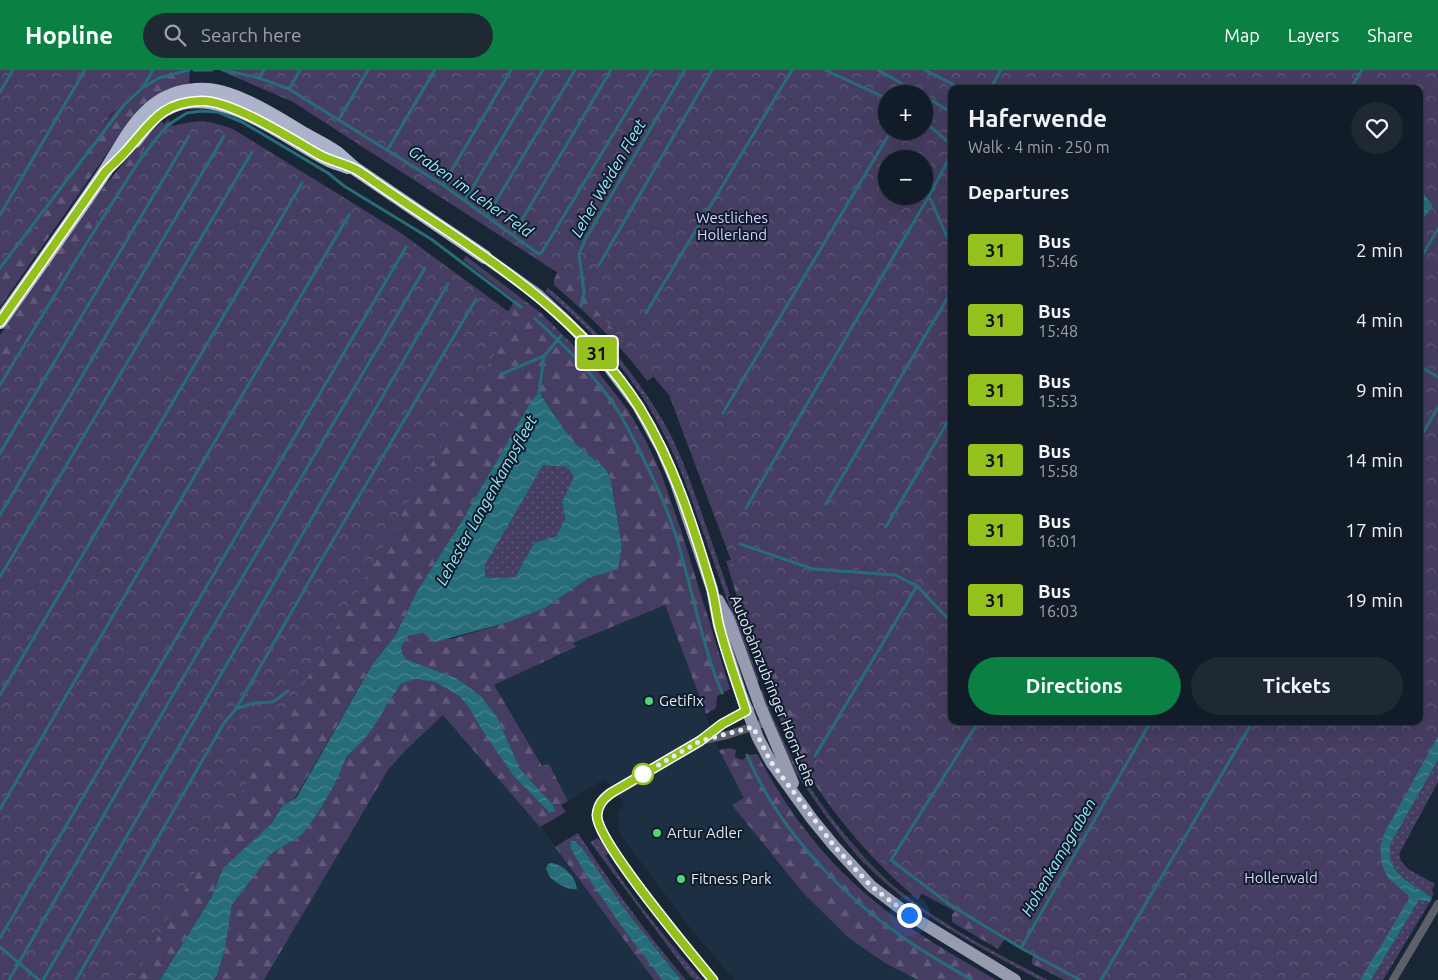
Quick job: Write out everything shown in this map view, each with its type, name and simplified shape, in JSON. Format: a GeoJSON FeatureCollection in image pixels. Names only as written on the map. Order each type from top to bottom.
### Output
{"type":"FeatureCollection","features":[{"type":"Feature","properties":{"kind":"highway","name":"Autobahnzubringer Horn-Lehe"},"geometry":{"type":"LineString","coordinates":[[0,322],[105,172],[121,145],[144,115],[158,103],[174,95],[190,91],[210,90],[229,95],[277,117],[337,154],[354,168],[485,257]]}},
{"type":"Feature","properties":{"kind":"main road","name":"Autobahnzubringer Horn-Lehe"},"geometry":{"type":"LineString","coordinates":[[485,257],[538,295],[565,320],[608,366],[638,406],[662,450],[676,483],[712,589],[719,626],[746,711],[771,762],[803,806],[835,847],[871,886],[909,915],[949,941],[1010,977],[1024,980]]}},
{"type":"Feature","properties":{"kind":"main road","name":"Autobahnzubringer Horn-Lehe"},"geometry":{"type":"LineString","coordinates":[[712,589],[729,620],[760,706],[803,806]]}},
{"type":"Feature","properties":{"kind":"street"},"geometry":{"type":"LineString","coordinates":[[713,980],[622,863],[600,829],[597,816],[600,802],[611,793],[700,741],[722,724],[760,706]]}},
{"type":"Feature","properties":{"kind":"street"},"geometry":{"type":"LineString","coordinates":[[700,741],[767,722]]}},
{"type":"Feature","properties":{"kind":"street"},"geometry":{"type":"LineString","coordinates":[[1393,980],[1437,906]]}},
{"type":"Feature","properties":{"kind":"shaded area"},"geometry":{"type":"Polygon","coordinates":[[[665,605],[719,750],[744,798],[732,805],[804,894],[850,939],[885,963],[918,980],[734,980],[687,924],[623,838],[619,831],[618,818],[619,811],[624,803],[605,779],[568,801],[549,764],[542,766],[494,685],[575,648],[573,643],[665,605]]]}},
{"type":"Feature","properties":{"kind":"shaded area"},"geometry":{"type":"Polygon","coordinates":[[[443,715],[537,822],[654,980],[264,980],[388,770],[443,715]]]}},
{"type":"Feature","properties":{"kind":"green space"},"geometry":{"type":"Polygon","coordinates":[[[0,70],[177,70],[155,73],[112,113],[0,280],[0,70]]]}},
{"type":"Feature","properties":{"kind":"green space"},"geometry":{"type":"Polygon","coordinates":[[[162,70],[190,70],[189,84],[117,139],[0,307],[0,260],[128,94],[143,80],[162,70]]]}},
{"type":"Feature","properties":{"kind":"green space","name":"Westliches Hollerland"},"geometry":{"type":"Polygon","coordinates":[[[219,70],[1438,70],[1438,746],[1385,847],[1386,864],[1417,896],[1367,980],[1079,980],[1039,956],[911,888],[871,852],[832,808],[755,624],[669,395],[572,282],[293,102],[219,70]]]}},
{"type":"Feature","properties":{"kind":"green space"},"geometry":{"type":"Polygon","coordinates":[[[168,119],[173,126],[203,121],[233,129],[398,231],[516,317],[133,980],[0,980],[0,371],[136,159],[168,119]]]}},
{"type":"Feature","properties":{"kind":"green space"},"geometry":{"type":"Polygon","coordinates":[[[162,121],[168,132],[0,409],[0,335],[78,220],[131,153],[162,121]]]}},
{"type":"Feature","properties":{"kind":"green space"},"geometry":{"type":"Polygon","coordinates":[[[568,255],[661,372],[647,381],[604,330],[554,285],[554,279],[568,255]]]}},
{"type":"Feature","properties":{"kind":"green space"},"geometry":{"type":"Polygon","coordinates":[[[466,256],[541,313],[592,364],[628,410],[646,441],[661,473],[682,533],[730,689],[717,696],[716,708],[706,714],[665,605],[573,643],[576,647],[494,685],[542,766],[549,764],[568,801],[561,805],[566,812],[540,827],[443,715],[388,770],[264,980],[213,980],[217,976],[225,949],[232,905],[271,854],[302,835],[320,810],[335,784],[347,756],[363,741],[378,721],[401,684],[415,679],[435,682],[459,696],[469,708],[480,727],[550,813],[556,811],[552,804],[520,769],[497,718],[481,696],[456,678],[406,659],[401,650],[407,636],[423,633],[451,639],[509,622],[545,608],[589,578],[618,568],[622,546],[611,481],[606,469],[576,444],[539,393],[530,403],[463,519],[416,593],[395,636],[372,665],[295,798],[283,805],[272,823],[223,868],[211,898],[160,980],[110,980],[515,300],[463,260],[466,256]]]}},
{"type":"Feature","properties":{"kind":"green space"},"geometry":{"type":"Polygon","coordinates":[[[548,288],[581,317],[611,348],[638,382],[662,419],[694,490],[759,681],[756,682],[686,483],[658,423],[622,368],[578,320],[545,291],[548,288]]]}},
{"type":"Feature","properties":{"kind":"green space"},"geometry":{"type":"Polygon","coordinates":[[[543,464],[568,467],[575,477],[562,502],[565,519],[556,536],[534,543],[515,577],[484,578],[485,565],[543,464]]]}},
{"type":"Feature","properties":{"kind":"green space"},"geometry":{"type":"Polygon","coordinates":[[[740,558],[927,884],[918,900],[879,864],[844,824],[813,780],[786,734],[752,641],[726,561],[740,558]]]}},
{"type":"Feature","properties":{"kind":"green space"},"geometry":{"type":"Polygon","coordinates":[[[762,690],[787,748],[812,791],[866,859],[895,887],[931,914],[989,949],[1048,980],[1040,980],[947,928],[903,897],[863,862],[834,827],[794,770],[783,749],[759,691],[762,690]]]}},
{"type":"Feature","properties":{"kind":"green space"},"geometry":{"type":"Polygon","coordinates":[[[730,748],[736,750],[735,757],[742,760],[748,755],[757,754],[775,786],[805,830],[837,867],[873,900],[922,936],[996,980],[918,980],[885,963],[850,939],[804,894],[732,805],[744,798],[719,750],[730,748]]]}},
{"type":"Feature","properties":{"kind":"green space"},"geometry":{"type":"Polygon","coordinates":[[[1438,760],[1438,782],[1399,854],[1401,861],[1408,869],[1435,884],[1432,890],[1432,898],[1401,876],[1392,862],[1390,854],[1391,843],[1438,760]]]}},
{"type":"Feature","properties":{"kind":"green space"},"geometry":{"type":"Polygon","coordinates":[[[578,833],[629,908],[686,980],[681,980],[624,908],[577,843],[570,844],[571,849],[566,840],[578,833]]]}},
{"type":"Feature","properties":{"kind":"green space"},"geometry":{"type":"Polygon","coordinates":[[[598,838],[609,852],[606,856],[628,888],[702,980],[695,980],[690,976],[590,842],[598,838]]]}},
{"type":"Feature","properties":{"kind":"green space"},"geometry":{"type":"Polygon","coordinates":[[[566,840],[600,894],[662,980],[654,980],[555,847],[566,840]]]}},
{"type":"Feature","properties":{"kind":"green space"},"geometry":{"type":"Polygon","coordinates":[[[1419,900],[1430,902],[1383,980],[1371,980],[1419,900]]]}},
{"type":"Feature","properties":{"kind":"green space"},"geometry":{"type":"Polygon","coordinates":[[[959,905],[1008,934],[998,949],[952,922],[952,915],[959,905]]]}},
{"type":"Feature","properties":{"kind":"green space"},"geometry":{"type":"Polygon","coordinates":[[[1036,950],[1088,980],[1064,980],[1032,964],[1036,950]]]}},
{"type":"Feature","properties":{"kind":"water"},"geometry":{"type":"Polygon","coordinates":[[[1423,193],[1433,206],[1423,219],[1423,193]]]}},
{"type":"Feature","properties":{"kind":"water"},"geometry":{"type":"Polygon","coordinates":[[[539,392],[576,444],[606,469],[611,481],[622,546],[618,569],[589,578],[545,608],[509,622],[435,642],[423,633],[408,636],[401,650],[406,659],[456,678],[481,696],[497,717],[520,769],[552,804],[556,811],[550,813],[513,775],[459,696],[435,682],[415,679],[401,684],[363,741],[347,756],[335,784],[320,810],[302,835],[271,854],[232,905],[225,949],[217,976],[213,980],[160,980],[211,898],[223,868],[272,823],[283,805],[296,798],[372,665],[395,636],[416,593],[463,519],[530,403],[539,392]],[[543,465],[485,565],[485,578],[515,577],[534,543],[556,536],[565,519],[562,502],[574,477],[568,467],[543,465]]]}},
{"type":"Feature","properties":{"kind":"water"},"geometry":{"type":"Polygon","coordinates":[[[1438,736],[1438,760],[1391,843],[1390,854],[1396,870],[1401,876],[1432,898],[1430,902],[1419,900],[1371,980],[1360,980],[1409,899],[1408,895],[1388,878],[1382,865],[1380,847],[1385,832],[1438,736]]]}},
{"type":"Feature","properties":{"kind":"water"},"geometry":{"type":"Polygon","coordinates":[[[571,841],[575,841],[582,848],[624,908],[681,980],[662,980],[587,876],[571,849],[571,841]]]}},
{"type":"Feature","properties":{"kind":"water"},"geometry":{"type":"Polygon","coordinates":[[[548,864],[560,866],[568,872],[574,880],[577,889],[563,886],[550,877],[546,869],[548,864]]]}},
{"type":"Feature","properties":{"kind":"waterway"},"geometry":{"type":"LineString","coordinates":[[0,92],[13,70]]}},
{"type":"Feature","properties":{"kind":"waterway"},"geometry":{"type":"LineString","coordinates":[[0,215],[85,70]]}},
{"type":"Feature","properties":{"kind":"waterway"},"geometry":{"type":"LineString","coordinates":[[143,87],[153,70]]}},
{"type":"Feature","properties":{"kind":"waterway","name":"Graben im Leher Feld"},"geometry":{"type":"LineString","coordinates":[[0,268],[124,105],[142,88],[159,78],[189,70]]}},
{"type":"Feature","properties":{"kind":"waterway","name":"Graben im Leher Feld"},"geometry":{"type":"LineString","coordinates":[[194,70],[212,70]]}},
{"type":"Feature","properties":{"kind":"waterway","name":"Graben im Leher Feld"},"geometry":{"type":"LineString","coordinates":[[223,70],[259,78],[289,89],[443,185],[539,254],[542,252],[652,70]]}},
{"type":"Feature","properties":{"kind":"waterway"},"geometry":{"type":"LineString","coordinates":[[259,78],[264,70]]}},
{"type":"Feature","properties":{"kind":"waterway"},"geometry":{"type":"LineString","coordinates":[[289,89],[300,70]]}},
{"type":"Feature","properties":{"kind":"waterway"},"geometry":{"type":"LineString","coordinates":[[339,119],[368,70]]}},
{"type":"Feature","properties":{"kind":"waterway"},"geometry":{"type":"LineString","coordinates":[[388,149],[435,70]]}},
{"type":"Feature","properties":{"kind":"waterway"},"geometry":{"type":"LineString","coordinates":[[443,185],[511,70]]}},
{"type":"Feature","properties":{"kind":"waterway"},"geometry":{"type":"LineString","coordinates":[[465,200],[543,70]]}},
{"type":"Feature","properties":{"kind":"waterway"},"geometry":{"type":"LineString","coordinates":[[487,216],[575,70]]}},
{"type":"Feature","properties":{"kind":"waterway"},"geometry":{"type":"LineString","coordinates":[[513,235],[611,70]]}},
{"type":"Feature","properties":{"kind":"waterway","name":"Leher Weiden Fleet"},"geometry":{"type":"LineString","coordinates":[[581,306],[584,292],[579,254],[586,238],[685,70]]}},
{"type":"Feature","properties":{"kind":"waterway"},"geometry":{"type":"LineString","coordinates":[[599,265],[712,70]]}},
{"type":"Feature","properties":{"kind":"waterway"},"geometry":{"type":"LineString","coordinates":[[646,313],[792,70]]}},
{"type":"Feature","properties":{"kind":"waterway"},"geometry":{"type":"LineString","coordinates":[[825,70],[878,94]]}},
{"type":"Feature","properties":{"kind":"waterway"},"geometry":{"type":"LineString","coordinates":[[878,70],[904,85]]}},
{"type":"Feature","properties":{"kind":"waterway"},"geometry":{"type":"LineString","coordinates":[[925,70],[954,85]]}},
{"type":"Feature","properties":{"kind":"waterway"},"geometry":{"type":"LineString","coordinates":[[992,85],[1001,70]]}},
{"type":"Feature","properties":{"kind":"waterway"},"geometry":{"type":"LineString","coordinates":[[1353,85],[1362,70]]}},
{"type":"Feature","properties":{"kind":"waterway"},"geometry":{"type":"LineString","coordinates":[[933,101],[948,110]]}},
{"type":"Feature","properties":{"kind":"waterway"},"geometry":{"type":"LineString","coordinates":[[0,385],[137,164],[168,125],[187,113],[202,111],[218,112],[242,122],[328,173],[344,186],[431,239],[521,307]]}},
{"type":"Feature","properties":{"kind":"waterway"},"geometry":{"type":"LineString","coordinates":[[933,129],[947,141]]}},
{"type":"Feature","properties":{"kind":"waterway"},"geometry":{"type":"LineString","coordinates":[[0,453],[189,136]]}},
{"type":"Feature","properties":{"kind":"waterway"},"geometry":{"type":"LineString","coordinates":[[0,515],[224,136]]}},
{"type":"Feature","properties":{"kind":"waterway"},"geometry":{"type":"LineString","coordinates":[[723,413],[886,140]]}},
{"type":"Feature","properties":{"kind":"waterway"},"geometry":{"type":"LineString","coordinates":[[0,577],[252,152]]}},
{"type":"Feature","properties":{"kind":"waterway"},"geometry":{"type":"LineString","coordinates":[[746,508],[948,161]]}},
{"type":"Feature","properties":{"kind":"waterway"},"geometry":{"type":"LineString","coordinates":[[0,695],[302,183]]}},
{"type":"Feature","properties":{"kind":"waterway"},"geometry":{"type":"LineString","coordinates":[[933,205],[948,239]]}},
{"type":"Feature","properties":{"kind":"waterway"},"geometry":{"type":"LineString","coordinates":[[0,809],[349,215]]}},
{"type":"Feature","properties":{"kind":"waterway","name":"Hohenkampgraben"},"geometry":{"type":"LineString","coordinates":[[1423,254],[1438,229]]}},
{"type":"Feature","properties":{"kind":"waterway"},"geometry":{"type":"LineString","coordinates":[[0,938],[406,247]]}},
{"type":"Feature","properties":{"kind":"waterway"},"geometry":{"type":"LineString","coordinates":[[9,980],[171,698],[425,268]]}},
{"type":"Feature","properties":{"kind":"waterway"},"geometry":{"type":"LineString","coordinates":[[43,980],[448,284]]}},
{"type":"Feature","properties":{"kind":"waterway"},"geometry":{"type":"LineString","coordinates":[[826,504],[948,297]]}},
{"type":"Feature","properties":{"kind":"waterway"},"geometry":{"type":"LineString","coordinates":[[236,709],[323,557],[476,299]]}},
{"type":"Feature","properties":{"kind":"waterway","name":"Lehester Langenkampsfleet"},"geometry":{"type":"LineString","coordinates":[[534,318],[567,349],[598,383],[622,418],[644,459],[664,502],[676,536],[702,635],[722,693]]}},
{"type":"Feature","properties":{"kind":"waterway","name":"Lehester Langenkampsfleet"},"geometry":{"type":"LineString","coordinates":[[539,392],[544,356],[561,336]]}},
{"type":"Feature","properties":{"kind":"waterway"},"geometry":{"type":"LineString","coordinates":[[502,374],[544,356]]}},
{"type":"Feature","properties":{"kind":"waterway"},"geometry":{"type":"LineString","coordinates":[[1423,368],[1438,377]]}},
{"type":"Feature","properties":{"kind":"waterway"},"geometry":{"type":"LineString","coordinates":[[1423,433],[1438,407]]}},
{"type":"Feature","properties":{"kind":"waterway"},"geometry":{"type":"LineString","coordinates":[[886,527],[948,421]]}},
{"type":"Feature","properties":{"kind":"waterway"},"geometry":{"type":"LineString","coordinates":[[740,544],[813,569],[895,575],[917,586],[948,619]]}},
{"type":"Feature","properties":{"kind":"waterway"},"geometry":{"type":"LineString","coordinates":[[815,756],[917,586]]}},
{"type":"Feature","properties":{"kind":"waterway"},"geometry":{"type":"LineString","coordinates":[[76,980],[224,723],[236,709],[253,703],[273,702],[288,691]]}},
{"type":"Feature","properties":{"kind":"waterway"},"geometry":{"type":"LineString","coordinates":[[976,725],[891,860],[949,904],[1021,948]]}},
{"type":"Feature","properties":{"kind":"waterway","name":"Hohenkampgraben"},"geometry":{"type":"LineString","coordinates":[[1080,980],[1021,948],[1149,725]]}},
{"type":"Feature","properties":{"kind":"waterway"},"geometry":{"type":"LineString","coordinates":[[1101,980],[1251,725]]}},
{"type":"Feature","properties":{"kind":"waterway","name":"Lehester Langenkampsfleet"},"geometry":{"type":"LineString","coordinates":[[747,755],[760,782],[792,832],[832,878],[854,899],[901,936],[972,980]]}},
{"type":"Feature","properties":{"kind":"waterway"},"geometry":{"type":"LineString","coordinates":[[0,947],[39,980]]}},
{"type":"Feature","properties":{"kind":"bus line","name":"31"},"geometry":{"type":"LineString","coordinates":[[0,322],[105,172],[155,117],[171,107],[203,100],[224,105],[258,120],[328,160],[354,168],[538,295],[591,346],[608,366],[638,406],[662,450],[676,483],[712,589],[719,626],[746,711],[722,724],[700,741],[611,793],[600,802],[597,816],[600,829],[622,863],[644,894],[713,980]]}},
{"type":"Feature","properties":{"kind":"place","name":"Getifix"},"geometry":{"type":"Point","coordinates":[649,701]}},
{"type":"Feature","properties":{"kind":"place","name":"Artur Adler"},"geometry":{"type":"Point","coordinates":[657,833]}},
{"type":"Feature","properties":{"kind":"place","name":"Fitness Park"},"geometry":{"type":"Point","coordinates":[681,879]}},
{"type":"Feature","properties":{"kind":"route"},"geometry":{"type":"LineString","coordinates":[[643,774],[700,741],[753,727],[771,762],[812,819],[835,847],[871,886],[909,915]]}},
{"type":"Feature","properties":{"kind":"park label","name":"Hollerwald"},"geometry":{"type":"Point","coordinates":[1281,878]}}]}
